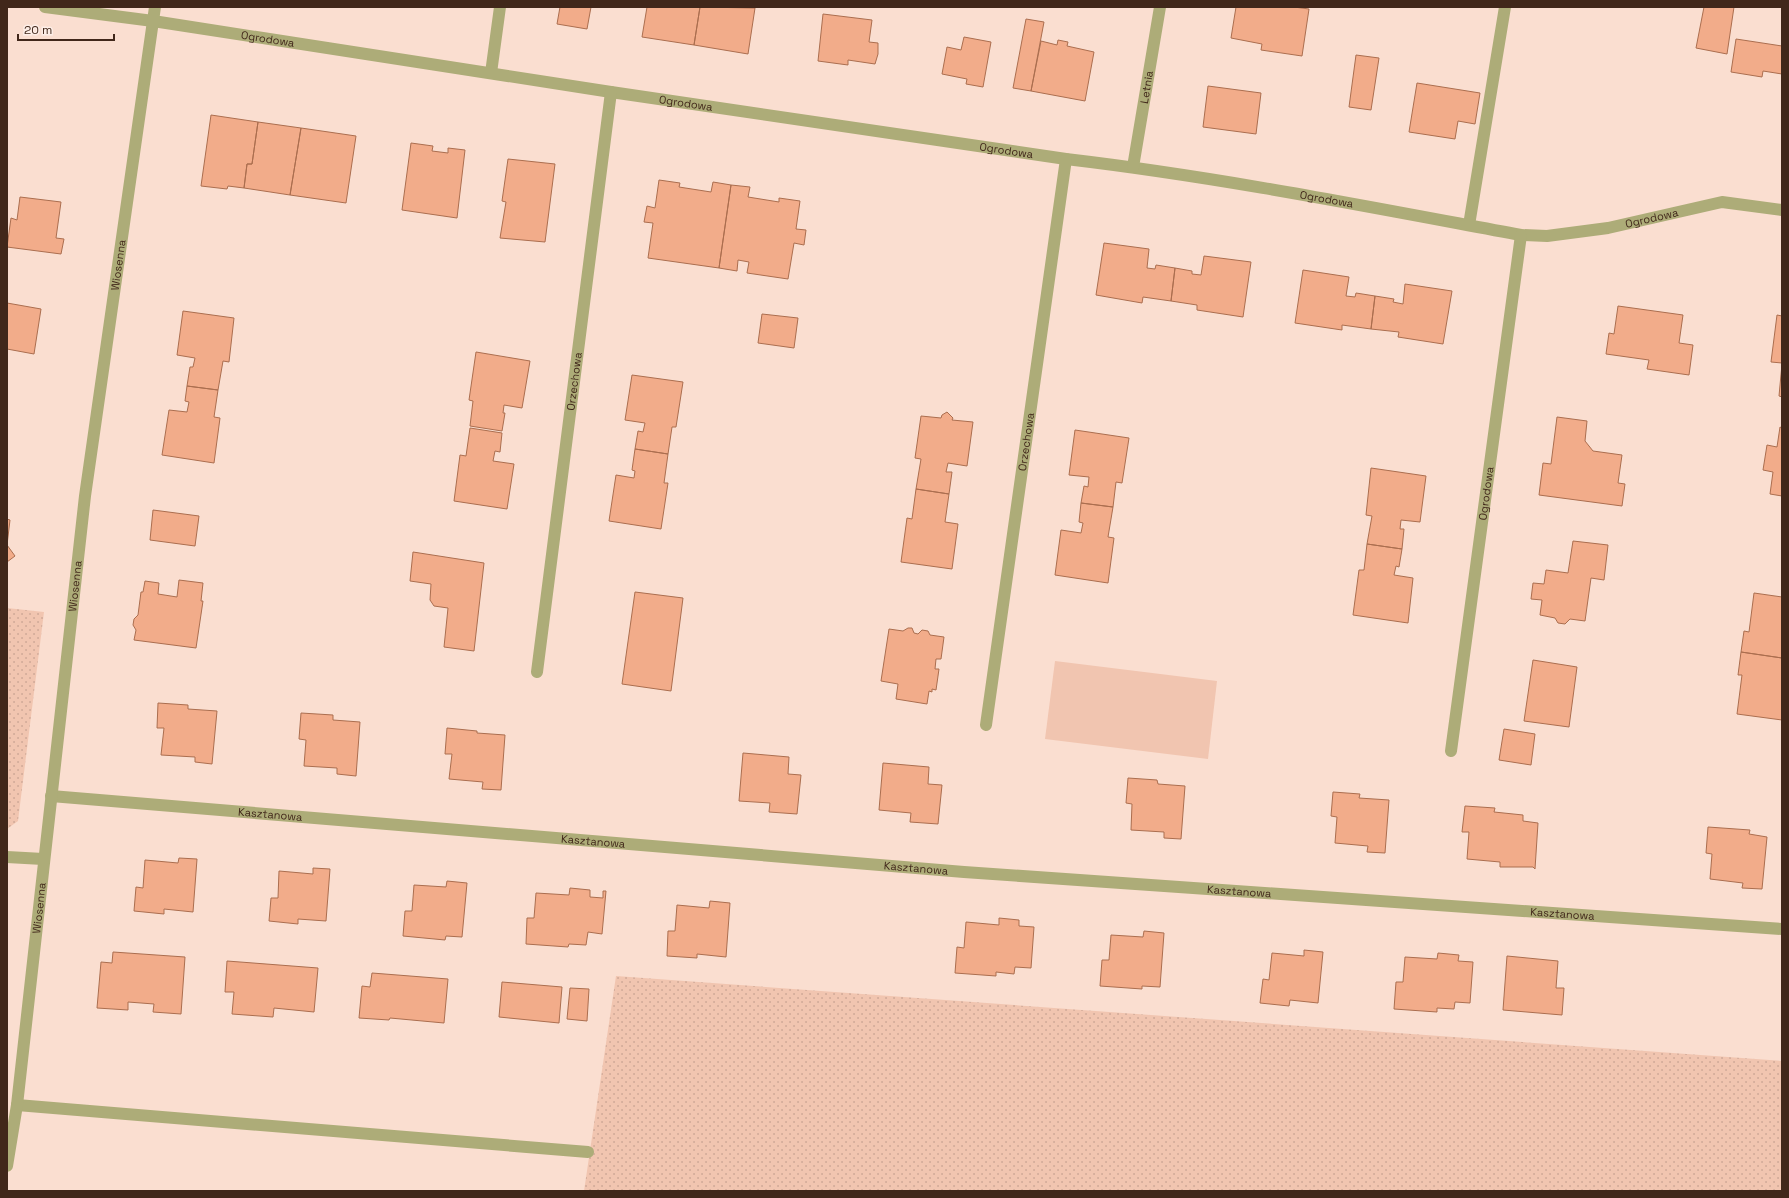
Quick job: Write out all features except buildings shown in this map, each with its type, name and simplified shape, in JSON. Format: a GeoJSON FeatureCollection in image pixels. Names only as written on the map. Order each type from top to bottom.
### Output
{"type":"FeatureCollection","features":[{"type":"Feature","properties":{"kind":"street","name":"Ogrodowa"},"geometry":{"type":"LineString","coordinates":[[45,7],[153,21],[612,92],[1066,159],[1134,167],[1521,235],[1547,236],[1608,228],[1722,202],[1782,210]]}},
{"type":"Feature","properties":{"kind":"street","name":"Wiosenna"},"geometry":{"type":"LineString","coordinates":[[7,1166],[17,1105],[84,496],[155,7]]}},
{"type":"Feature","properties":{"kind":"street"},"geometry":{"type":"LineString","coordinates":[[491,73],[500,7]]}},
{"type":"Feature","properties":{"kind":"street","name":"Letnia"},"geometry":{"type":"LineString","coordinates":[[1134,167],[1160,7]]}},
{"type":"Feature","properties":{"kind":"street"},"geometry":{"type":"LineString","coordinates":[[1469,225],[1505,7]]}},
{"type":"Feature","properties":{"kind":"street","name":"Orzechowa"},"geometry":{"type":"LineString","coordinates":[[537,672],[612,92]]}},
{"type":"Feature","properties":{"kind":"street","name":"Orzechowa"},"geometry":{"type":"LineString","coordinates":[[986,725],[1066,159]]}},
{"type":"Feature","properties":{"kind":"street","name":"Ogrodowa"},"geometry":{"type":"LineString","coordinates":[[1451,751],[1521,235]]}},
{"type":"Feature","properties":{"kind":"street","name":"Kasztanowa"},"geometry":{"type":"LineString","coordinates":[[51,796],[956,872],[1782,929]]}},
{"type":"Feature","properties":{"kind":"street"},"geometry":{"type":"LineString","coordinates":[[7,857],[43,859]]}},
{"type":"Feature","properties":{"kind":"street"},"geometry":{"type":"LineString","coordinates":[[17,1105],[588,1152]]}},
{"type":"Feature","properties":{"kind":"shaded area"},"geometry":{"type":"Polygon","coordinates":[[[7,608],[44,612],[18,821],[7,829],[7,608]]]}},
{"type":"Feature","properties":{"kind":"shaded area"},"geometry":{"type":"Polygon","coordinates":[[[1055,661],[1217,681],[1208,759],[1045,739],[1055,661]]]}},
{"type":"Feature","properties":{"kind":"shaded area"},"geometry":{"type":"Polygon","coordinates":[[[616,976],[1782,1061],[1782,1191],[584,1191],[616,976]]]}}]}
